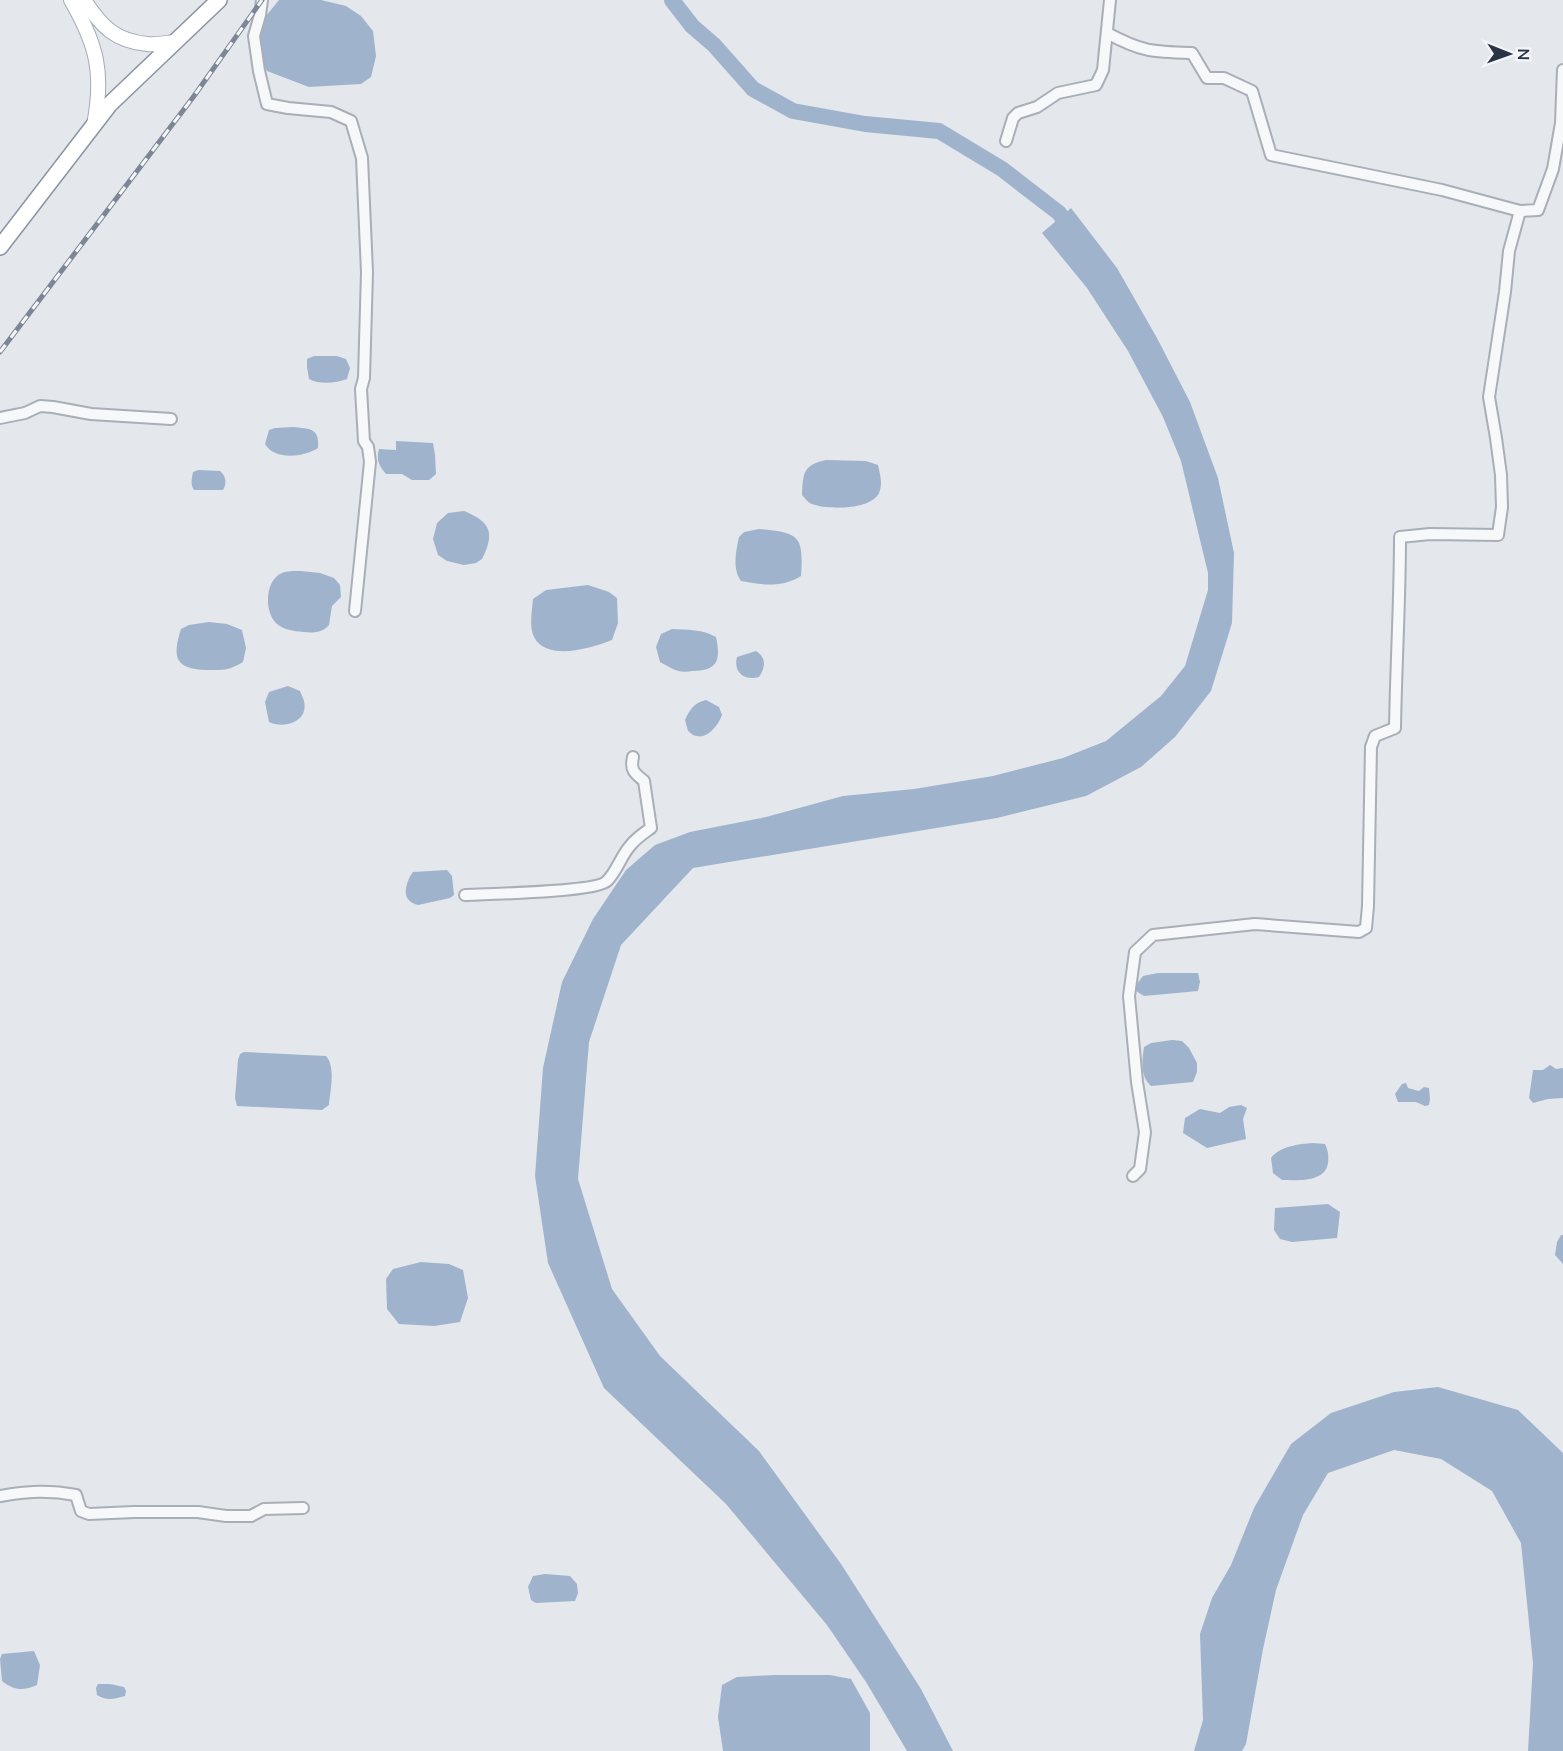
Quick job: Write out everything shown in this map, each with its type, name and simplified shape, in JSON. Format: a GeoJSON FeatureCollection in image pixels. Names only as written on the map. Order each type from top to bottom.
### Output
{"type":"FeatureCollection","features":[{"type":"Feature","properties":{"kind":"highway"},"geometry":{"type":"LineString","coordinates":[[0,247],[110,104],[219,0]]}},
{"type":"Feature","properties":{"kind":"main road"},"geometry":{"type":"LineString","coordinates":[[71,0],[87,31],[97,61],[98,104],[94,125]]}},
{"type":"Feature","properties":{"kind":"main road"},"geometry":{"type":"LineString","coordinates":[[84,0],[102,25],[113,34],[148,44],[175,42]]}},
{"type":"Feature","properties":{"kind":"street"},"geometry":{"type":"LineString","coordinates":[[262,0],[255,36],[267,104],[331,112],[351,121],[362,158],[367,272],[364,378],[361,389],[364,441],[368,447],[370,462],[355,611]]}},
{"type":"Feature","properties":{"kind":"street"},"geometry":{"type":"LineString","coordinates":[[1006,141],[1013,118],[1018,113],[1037,107],[1058,93],[1096,85],[1103,70],[1110,0]]}},
{"type":"Feature","properties":{"kind":"street"},"geometry":{"type":"LineString","coordinates":[[1107,33],[1142,50],[1192,53],[1207,78],[1224,78],[1252,91],[1271,155],[1442,190],[1520,211],[1538,210],[1553,169],[1561,123],[1563,70]]}},
{"type":"Feature","properties":{"kind":"street"},"geometry":{"type":"LineString","coordinates":[[1133,1176],[1140,1169],[1145,1132],[1137,1082],[1129,996],[1136,952],[1153,935],[1255,924],[1359,932],[1366,928],[1371,747],[1375,736],[1395,728],[1396,648],[1400,607],[1400,537],[1430,534],[1498,535],[1502,507],[1501,475],[1489,397],[1509,250],[1520,211]]}},
{"type":"Feature","properties":{"kind":"street"},"geometry":{"type":"LineString","coordinates":[[0,418],[25,413],[40,406],[91,414],[171,419]]}},
{"type":"Feature","properties":{"kind":"street"},"geometry":{"type":"LineString","coordinates":[[465,896],[559,890],[601,885],[607,881],[628,848],[651,828],[644,781],[635,774],[631,766],[633,757]]}},
{"type":"Feature","properties":{"kind":"street"},"geometry":{"type":"LineString","coordinates":[[0,1496],[27,1491],[62,1492],[76,1495],[81,1511],[89,1514],[198,1512],[226,1516],[251,1516],[264,1509],[303,1508]]}},
{"type":"Feature","properties":{"kind":"water"},"geometry":{"type":"Polygon","coordinates":[[[279,0],[321,0],[346,6],[361,16],[373,31],[376,56],[371,77],[361,84],[309,87],[267,71],[259,59],[257,39],[266,16],[279,0]]]}},
{"type":"Feature","properties":{"kind":"water"},"geometry":{"type":"Polygon","coordinates":[[[1071,208],[1117,268],[1157,338],[1190,402],[1218,478],[1234,553],[1232,623],[1211,691],[1175,737],[1141,767],[1086,796],[997,818],[693,868],[621,945],[589,1042],[578,1179],[612,1289],[660,1356],[759,1451],[841,1564],[921,1689],[953,1751],[907,1751],[866,1682],[827,1625],[726,1504],[604,1388],[548,1263],[535,1176],[543,1068],[562,982],[593,919],[626,870],[655,845],[690,832],[766,817],[843,796],[914,789],[993,776],[1063,758],[1106,741],[1161,696],[1185,666],[1208,590],[1208,573],[1181,461],[1163,417],[1128,351],[1087,288],[1042,233],[1071,208]]]}},
{"type":"Feature","properties":{"kind":"water"},"geometry":{"type":"Polygon","coordinates":[[[314,356],[337,356],[346,359],[350,368],[347,379],[328,383],[309,379],[307,359],[314,356]]]}},
{"type":"Feature","properties":{"kind":"water"},"geometry":{"type":"Polygon","coordinates":[[[293,427],[312,430],[317,436],[318,448],[305,454],[290,456],[276,453],[265,444],[269,430],[293,427]]]}},
{"type":"Feature","properties":{"kind":"water"},"geometry":{"type":"Polygon","coordinates":[[[396,441],[433,443],[436,474],[429,480],[412,480],[402,474],[386,474],[379,463],[379,449],[396,450],[396,441]]]}},
{"type":"Feature","properties":{"kind":"water"},"geometry":{"type":"Polygon","coordinates":[[[826,460],[866,461],[878,465],[881,483],[879,493],[874,499],[859,506],[838,508],[808,502],[802,495],[806,471],[813,464],[826,460]]]}},
{"type":"Feature","properties":{"kind":"water"},"geometry":{"type":"Polygon","coordinates":[[[198,470],[220,471],[225,480],[223,490],[194,490],[193,472],[198,470]]]}},
{"type":"Feature","properties":{"kind":"water"},"geometry":{"type":"Polygon","coordinates":[[[464,511],[480,519],[488,529],[489,535],[482,559],[476,563],[464,565],[447,561],[438,555],[433,539],[437,523],[448,513],[464,511]]]}},
{"type":"Feature","properties":{"kind":"water"},"geometry":{"type":"Polygon","coordinates":[[[759,529],[782,532],[796,538],[801,552],[801,576],[779,584],[741,581],[736,571],[739,537],[744,532],[759,529]]]}},
{"type":"Feature","properties":{"kind":"water"},"geometry":{"type":"Polygon","coordinates":[[[284,572],[320,573],[334,578],[340,585],[341,597],[332,606],[329,625],[320,631],[285,629],[276,623],[269,611],[269,589],[276,577],[284,572]]]}},
{"type":"Feature","properties":{"kind":"water"},"geometry":{"type":"Polygon","coordinates":[[[588,585],[609,592],[617,598],[618,623],[612,640],[570,651],[549,649],[540,645],[534,637],[532,628],[533,599],[546,590],[588,585]]]}},
{"type":"Feature","properties":{"kind":"water"},"geometry":{"type":"Polygon","coordinates":[[[209,622],[227,624],[242,630],[246,648],[243,662],[229,668],[206,670],[188,667],[178,660],[177,647],[181,629],[189,625],[209,622]]]}},
{"type":"Feature","properties":{"kind":"water"},"geometry":{"type":"Polygon","coordinates":[[[672,629],[700,631],[716,637],[718,652],[716,663],[707,669],[685,672],[660,662],[656,647],[661,634],[672,629]]]}},
{"type":"Feature","properties":{"kind":"water"},"geometry":{"type":"Polygon","coordinates":[[[756,651],[762,657],[764,667],[759,677],[749,678],[738,671],[737,657],[756,651]]]}},
{"type":"Feature","properties":{"kind":"water"},"geometry":{"type":"Polygon","coordinates":[[[288,686],[300,691],[305,708],[303,714],[299,719],[288,724],[269,722],[265,702],[269,692],[288,686]]]}},
{"type":"Feature","properties":{"kind":"water"},"geometry":{"type":"Polygon","coordinates":[[[706,700],[719,707],[722,715],[709,733],[694,736],[688,731],[685,720],[693,707],[706,700]]]}},
{"type":"Feature","properties":{"kind":"water"},"geometry":{"type":"Polygon","coordinates":[[[447,870],[452,876],[454,895],[450,898],[418,905],[407,897],[406,886],[413,872],[447,870]]]}},
{"type":"Feature","properties":{"kind":"water"},"geometry":{"type":"Polygon","coordinates":[[[1158,973],[1198,973],[1200,982],[1198,991],[1144,996],[1136,991],[1136,985],[1143,976],[1158,973]]]}},
{"type":"Feature","properties":{"kind":"water"},"geometry":{"type":"Polygon","coordinates":[[[1182,1041],[1189,1048],[1197,1063],[1197,1072],[1193,1082],[1151,1086],[1143,1073],[1144,1047],[1151,1043],[1182,1041]]]}},
{"type":"Feature","properties":{"kind":"water"},"geometry":{"type":"Polygon","coordinates":[[[244,1052],[326,1056],[332,1073],[329,1105],[322,1110],[237,1106],[235,1098],[238,1060],[240,1054],[244,1052]]]}},
{"type":"Feature","properties":{"kind":"water"},"geometry":{"type":"Polygon","coordinates":[[[1550,1065],[1556,1069],[1563,1068],[1563,1098],[1533,1103],[1529,1098],[1533,1070],[1543,1070],[1550,1065]]]}},
{"type":"Feature","properties":{"kind":"water"},"geometry":{"type":"Polygon","coordinates":[[[1406,1083],[1408,1088],[1419,1091],[1424,1087],[1429,1088],[1429,1105],[1398,1102],[1395,1094],[1402,1084],[1406,1083]]]}},
{"type":"Feature","properties":{"kind":"water"},"geometry":{"type":"Polygon","coordinates":[[[1241,1105],[1247,1108],[1243,1119],[1246,1139],[1207,1148],[1183,1133],[1185,1118],[1200,1109],[1220,1113],[1229,1107],[1241,1105]]]}},
{"type":"Feature","properties":{"kind":"water"},"geometry":{"type":"Polygon","coordinates":[[[1325,1144],[1328,1151],[1328,1163],[1322,1174],[1310,1179],[1282,1180],[1273,1173],[1271,1158],[1279,1151],[1290,1146],[1325,1144]]]}},
{"type":"Feature","properties":{"kind":"water"},"geometry":{"type":"Polygon","coordinates":[[[1328,1204],[1340,1212],[1337,1238],[1292,1242],[1280,1239],[1274,1230],[1275,1208],[1328,1204]]]}},
{"type":"Feature","properties":{"kind":"water"},"geometry":{"type":"Polygon","coordinates":[[[1563,1235],[1563,1264],[1555,1255],[1557,1242],[1563,1235]]]}},
{"type":"Feature","properties":{"kind":"water"},"geometry":{"type":"Polygon","coordinates":[[[421,1262],[449,1264],[463,1270],[468,1298],[460,1322],[434,1326],[399,1324],[387,1309],[386,1279],[393,1269],[421,1262]]]}},
{"type":"Feature","properties":{"kind":"water"},"geometry":{"type":"Polygon","coordinates":[[[1438,1387],[1518,1410],[1563,1453],[1563,1751],[1528,1751],[1533,1663],[1521,1543],[1492,1491],[1441,1459],[1394,1450],[1328,1473],[1303,1515],[1276,1590],[1246,1744],[1242,1751],[1194,1751],[1203,1720],[1200,1634],[1212,1598],[1231,1565],[1254,1508],[1291,1444],[1331,1413],[1394,1392],[1438,1387]]]}},
{"type":"Feature","properties":{"kind":"water"},"geometry":{"type":"Polygon","coordinates":[[[545,1574],[570,1576],[577,1584],[578,1593],[575,1601],[536,1603],[531,1600],[528,1587],[533,1576],[545,1574]]]}},
{"type":"Feature","properties":{"kind":"water"},"geometry":{"type":"Polygon","coordinates":[[[34,1651],[40,1665],[37,1685],[19,1689],[2,1681],[0,1659],[2,1654],[34,1651]]]}},
{"type":"Feature","properties":{"kind":"water"},"geometry":{"type":"Polygon","coordinates":[[[830,1675],[851,1679],[870,1713],[870,1751],[723,1751],[718,1717],[722,1685],[737,1677],[830,1675]]]}},
{"type":"Feature","properties":{"kind":"water"},"geometry":{"type":"Polygon","coordinates":[[[98,1684],[124,1687],[125,1696],[111,1699],[100,1697],[97,1695],[98,1684]]]}},
{"type":"Feature","properties":{"kind":"waterway"},"geometry":{"type":"LineString","coordinates":[[672,0],[692,26],[714,45],[753,89],[793,111],[865,124],[939,131],[1002,169],[1059,213],[1073,233]]}},
{"type":"Feature","properties":{"kind":"railway"},"geometry":{"type":"LineString","coordinates":[[0,352],[194,96],[262,0]]}}]}
